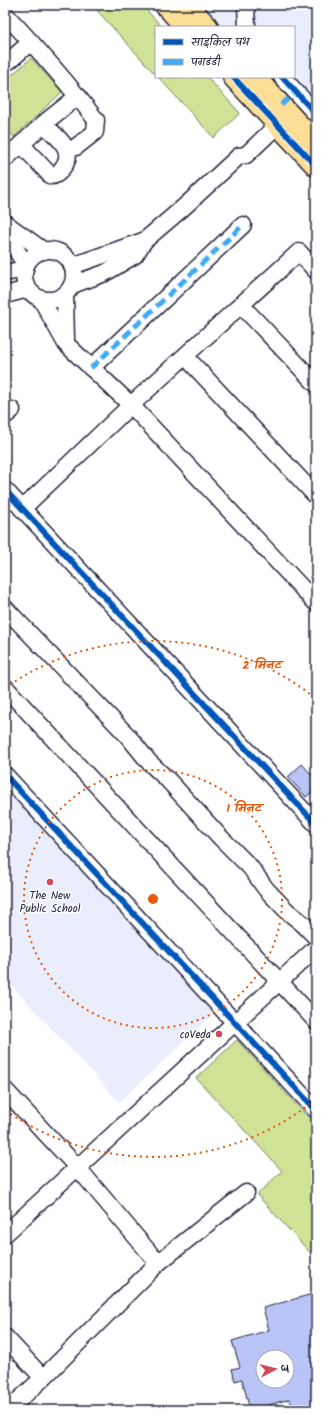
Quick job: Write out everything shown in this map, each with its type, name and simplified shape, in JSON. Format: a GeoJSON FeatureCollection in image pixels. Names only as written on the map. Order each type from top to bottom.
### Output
{"type":"FeatureCollection","features":[{"type":"Feature","properties":{"kind":"main road"},"geometry":{"type":"LineString","coordinates":[[180,12],[206,26]]}},
{"type":"Feature","properties":{"kind":"main road"},"geometry":{"type":"LineString","coordinates":[[234,78],[280,116],[316,143]]}},
{"type":"Feature","properties":{"kind":"main road"},"geometry":{"type":"LineString","coordinates":[[256,78],[280,116],[316,166]]}},
{"type":"Feature","properties":{"kind":"street"},"geometry":{"type":"LineString","coordinates":[[246,5],[247,26]]}},
{"type":"Feature","properties":{"kind":"street"},"geometry":{"type":"LineString","coordinates":[[7,21],[31,42],[78,96],[96,120],[95,132],[76,147]]}},
{"type":"Feature","properties":{"kind":"street"},"geometry":{"type":"LineString","coordinates":[[9,60],[31,42]]}},
{"type":"Feature","properties":{"kind":"street"},"geometry":{"type":"LineString","coordinates":[[283,78],[316,114]]}},
{"type":"Feature","properties":{"kind":"street"},"geometry":{"type":"LineString","coordinates":[[5,159],[43,124],[78,96]]}},
{"type":"Feature","properties":{"kind":"street"},"geometry":{"type":"LineString","coordinates":[[66,344],[68,290],[74,279],[72,266],[69,260],[58,252],[51,250],[36,254],[31,259],[26,267],[25,282],[28,289],[41,299],[57,299],[68,290],[105,273],[136,255],[144,241],[185,206],[239,156],[246,155],[280,116]]}},
{"type":"Feature","properties":{"kind":"street"},"geometry":{"type":"LineString","coordinates":[[21,144],[51,176],[57,174],[67,162],[68,154],[65,146],[43,124]]}},
{"type":"Feature","properties":{"kind":"street"},"geometry":{"type":"LineString","coordinates":[[5,223],[44,251]]}},
{"type":"Feature","properties":{"kind":"street"},"geometry":{"type":"LineString","coordinates":[[91,368],[242,225]]}},
{"type":"Feature","properties":{"kind":"street"},"geometry":{"type":"LineString","coordinates":[[5,233],[26,267]]}},
{"type":"Feature","properties":{"kind":"street"},"geometry":{"type":"LineString","coordinates":[[72,266],[144,241]]}},
{"type":"Feature","properties":{"kind":"street"},"geometry":{"type":"LineString","coordinates":[[22,509],[131,405],[299,252],[316,271]]}},
{"type":"Feature","properties":{"kind":"street"},"geometry":{"type":"LineString","coordinates":[[5,273],[26,267]]}},
{"type":"Feature","properties":{"kind":"street"},"geometry":{"type":"LineString","coordinates":[[5,294],[28,289]]}},
{"type":"Feature","properties":{"kind":"street"},"geometry":{"type":"LineString","coordinates":[[41,299],[66,344],[131,405],[316,603]]}},
{"type":"Feature","properties":{"kind":"street"},"geometry":{"type":"LineString","coordinates":[[241,304],[316,384]]}},
{"type":"Feature","properties":{"kind":"street"},"geometry":{"type":"LineString","coordinates":[[185,356],[316,496]]}},
{"type":"Feature","properties":{"kind":"street"},"geometry":{"type":"LineString","coordinates":[[5,490],[316,824]]}},
{"type":"Feature","properties":{"kind":"street"},"geometry":{"type":"LineString","coordinates":[[5,608],[127,735],[149,762],[168,780],[220,837],[250,867],[266,889],[287,911],[316,937]]}},
{"type":"Feature","properties":{"kind":"street"},"geometry":{"type":"LineString","coordinates":[[5,687],[316,1021]]}},
{"type":"Feature","properties":{"kind":"street"},"geometry":{"type":"LineString","coordinates":[[5,775],[316,1110]]}},
{"type":"Feature","properties":{"kind":"street"},"geometry":{"type":"LineString","coordinates":[[5,1234],[316,948]]}},
{"type":"Feature","properties":{"kind":"street"},"geometry":{"type":"LineString","coordinates":[[5,1090],[78,1168],[158,1264]]}},
{"type":"Feature","properties":{"kind":"street"},"geometry":{"type":"LineString","coordinates":[[8,1410],[43,1378],[158,1264],[246,1193]]}},
{"type":"Feature","properties":{"kind":"street"},"geometry":{"type":"LineString","coordinates":[[5,1337],[43,1378]]}},
{"type":"Feature","properties":{"kind":"shaded area"},"geometry":{"type":"Polygon","coordinates":[[[199,5],[316,5],[316,131],[267,78],[295,78],[295,26],[218,26],[199,5]]]}},
{"type":"Feature","properties":{"kind":"shaded area","name":"The New Public School"},"geometry":{"type":"Polygon","coordinates":[[[5,786],[215,1013],[119,1102],[5,978],[5,786]]]}},
{"type":"Feature","properties":{"kind":"green space"},"geometry":{"type":"Polygon","coordinates":[[[92,5],[142,5],[161,26],[155,26],[155,74],[92,5]]]}},
{"type":"Feature","properties":{"kind":"green space"},"geometry":{"type":"Polygon","coordinates":[[[31,58],[62,92],[14,137],[5,126],[5,81],[31,58]]]}},
{"type":"Feature","properties":{"kind":"green space"},"geometry":{"type":"Polygon","coordinates":[[[159,78],[208,78],[240,113],[214,138],[159,78]]]}},
{"type":"Feature","properties":{"kind":"green space"},"geometry":{"type":"Polygon","coordinates":[[[237,1040],[316,1126],[316,1259],[257,1195],[282,1171],[196,1078],[237,1040]]]}},
{"type":"Feature","properties":{"kind":"building"},"geometry":{"type":"Polygon","coordinates":[[[302,764],[312,775],[316,771],[316,789],[306,797],[288,777],[302,764]]]}},
{"type":"Feature","properties":{"kind":"building"},"geometry":{"type":"Polygon","coordinates":[[[316,1293],[316,1408],[308,1410],[293,1410],[290,1399],[250,1410],[242,1379],[235,1381],[232,1369],[240,1367],[232,1341],[269,1330],[263,1308],[316,1293]]]}},
{"type":"Feature","properties":{"kind":"marked path"},"geometry":{"type":"LineString","coordinates":[[281,105],[296,92]]}},
{"type":"Feature","properties":{"kind":"marked path"},"geometry":{"type":"LineString","coordinates":[[91,368],[243,225]]}},
{"type":"Feature","properties":{"kind":"cycle path"},"geometry":{"type":"LineString","coordinates":[[234,78],[316,166]]}},
{"type":"Feature","properties":{"kind":"cycle path"},"geometry":{"type":"LineString","coordinates":[[283,78],[316,114]]}},
{"type":"Feature","properties":{"kind":"cycle path"},"geometry":{"type":"LineString","coordinates":[[5,490],[316,824]]}},
{"type":"Feature","properties":{"kind":"cycle path"},"geometry":{"type":"LineString","coordinates":[[5,775],[316,1110]]}},
{"type":"Feature","properties":{"kind":"place","name":"The New Public School"},"geometry":{"type":"Point","coordinates":[50,882]}},
{"type":"Feature","properties":{"kind":"place","name":"coVeda"},"geometry":{"type":"Point","coordinates":[219,1034]}}]}
